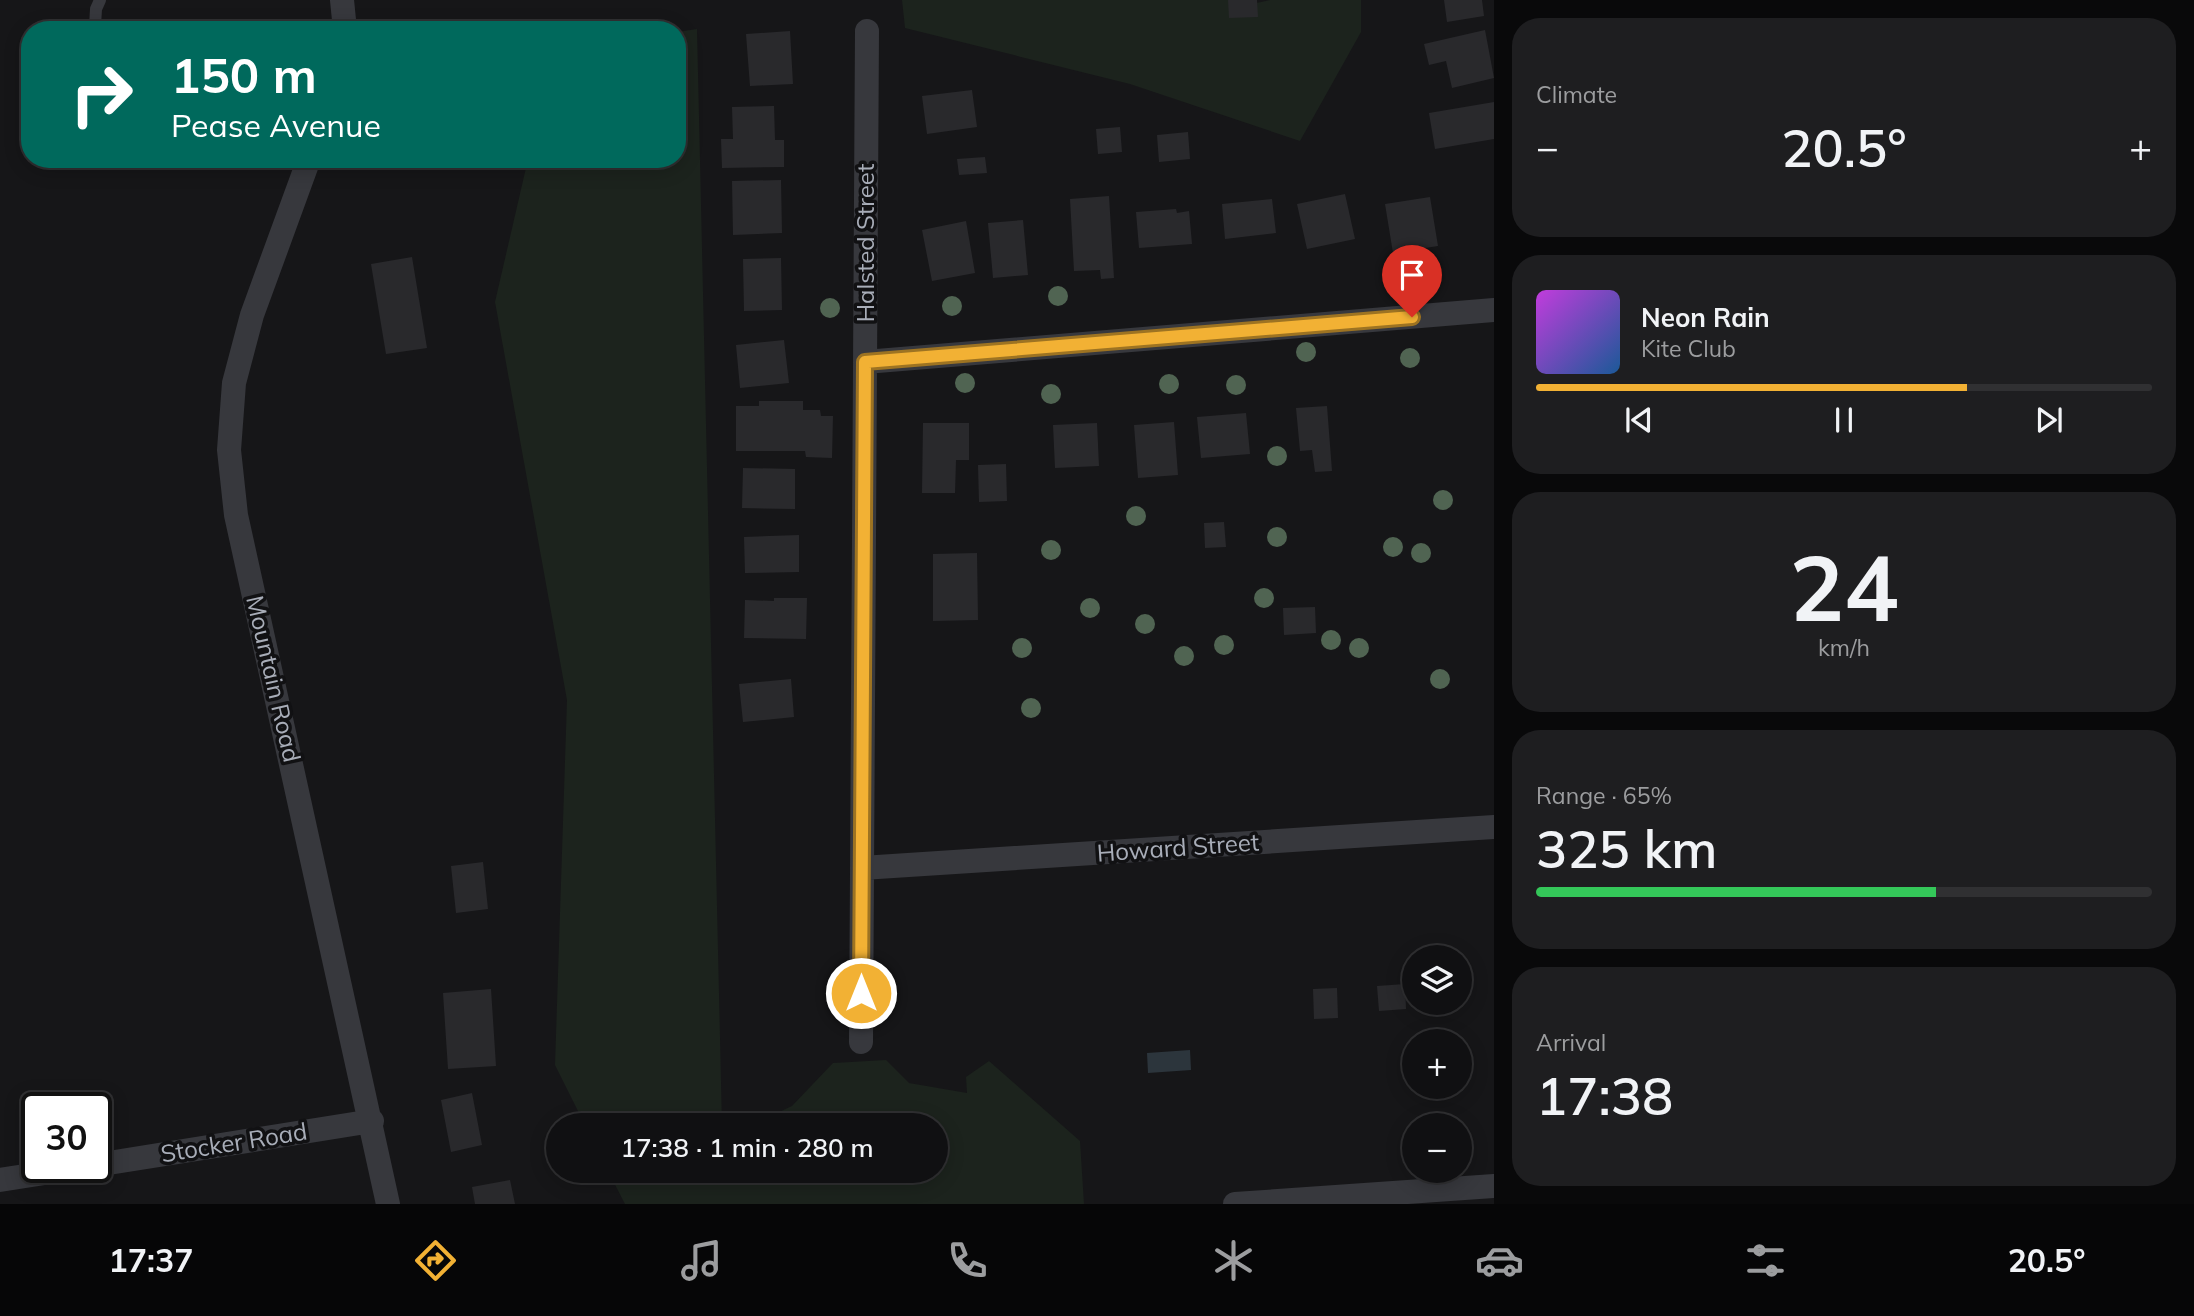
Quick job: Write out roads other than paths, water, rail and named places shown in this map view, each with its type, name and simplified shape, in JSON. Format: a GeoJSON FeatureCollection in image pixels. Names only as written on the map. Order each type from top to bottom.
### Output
{"type":"FeatureCollection","features":[{"type":"Feature","properties":{"kind":"street"},"geometry":{"type":"LineString","coordinates":[[342,0],[344,21]]}},
{"type":"Feature","properties":{"kind":"street","name":"Halsted Street"},"geometry":{"type":"LineString","coordinates":[[861,1042],[867,31]]}},
{"type":"Feature","properties":{"kind":"street","name":"Mountain Road"},"geometry":{"type":"LineString","coordinates":[[306,168],[241,349],[230,418],[230,461],[236,515],[372,1121],[388,1204]]}},
{"type":"Feature","properties":{"kind":"street"},"geometry":{"type":"LineString","coordinates":[[865,362],[1494,310]]}},
{"type":"Feature","properties":{"kind":"street","name":"Howard Street"},"geometry":{"type":"LineString","coordinates":[[862,869],[1494,827]]}},
{"type":"Feature","properties":{"kind":"street","name":"Stocker Road"},"geometry":{"type":"LineString","coordinates":[[112,1162],[372,1121]]}},
{"type":"Feature","properties":{"kind":"street"},"geometry":{"type":"LineString","coordinates":[[0,1180],[21,1177]]}},
{"type":"Feature","properties":{"kind":"street"},"geometry":{"type":"LineString","coordinates":[[1235,1204],[1494,1186]]}},
{"type":"Feature","properties":{"kind":"lane"},"geometry":{"type":"LineString","coordinates":[[95,21],[100,0]]}}]}
